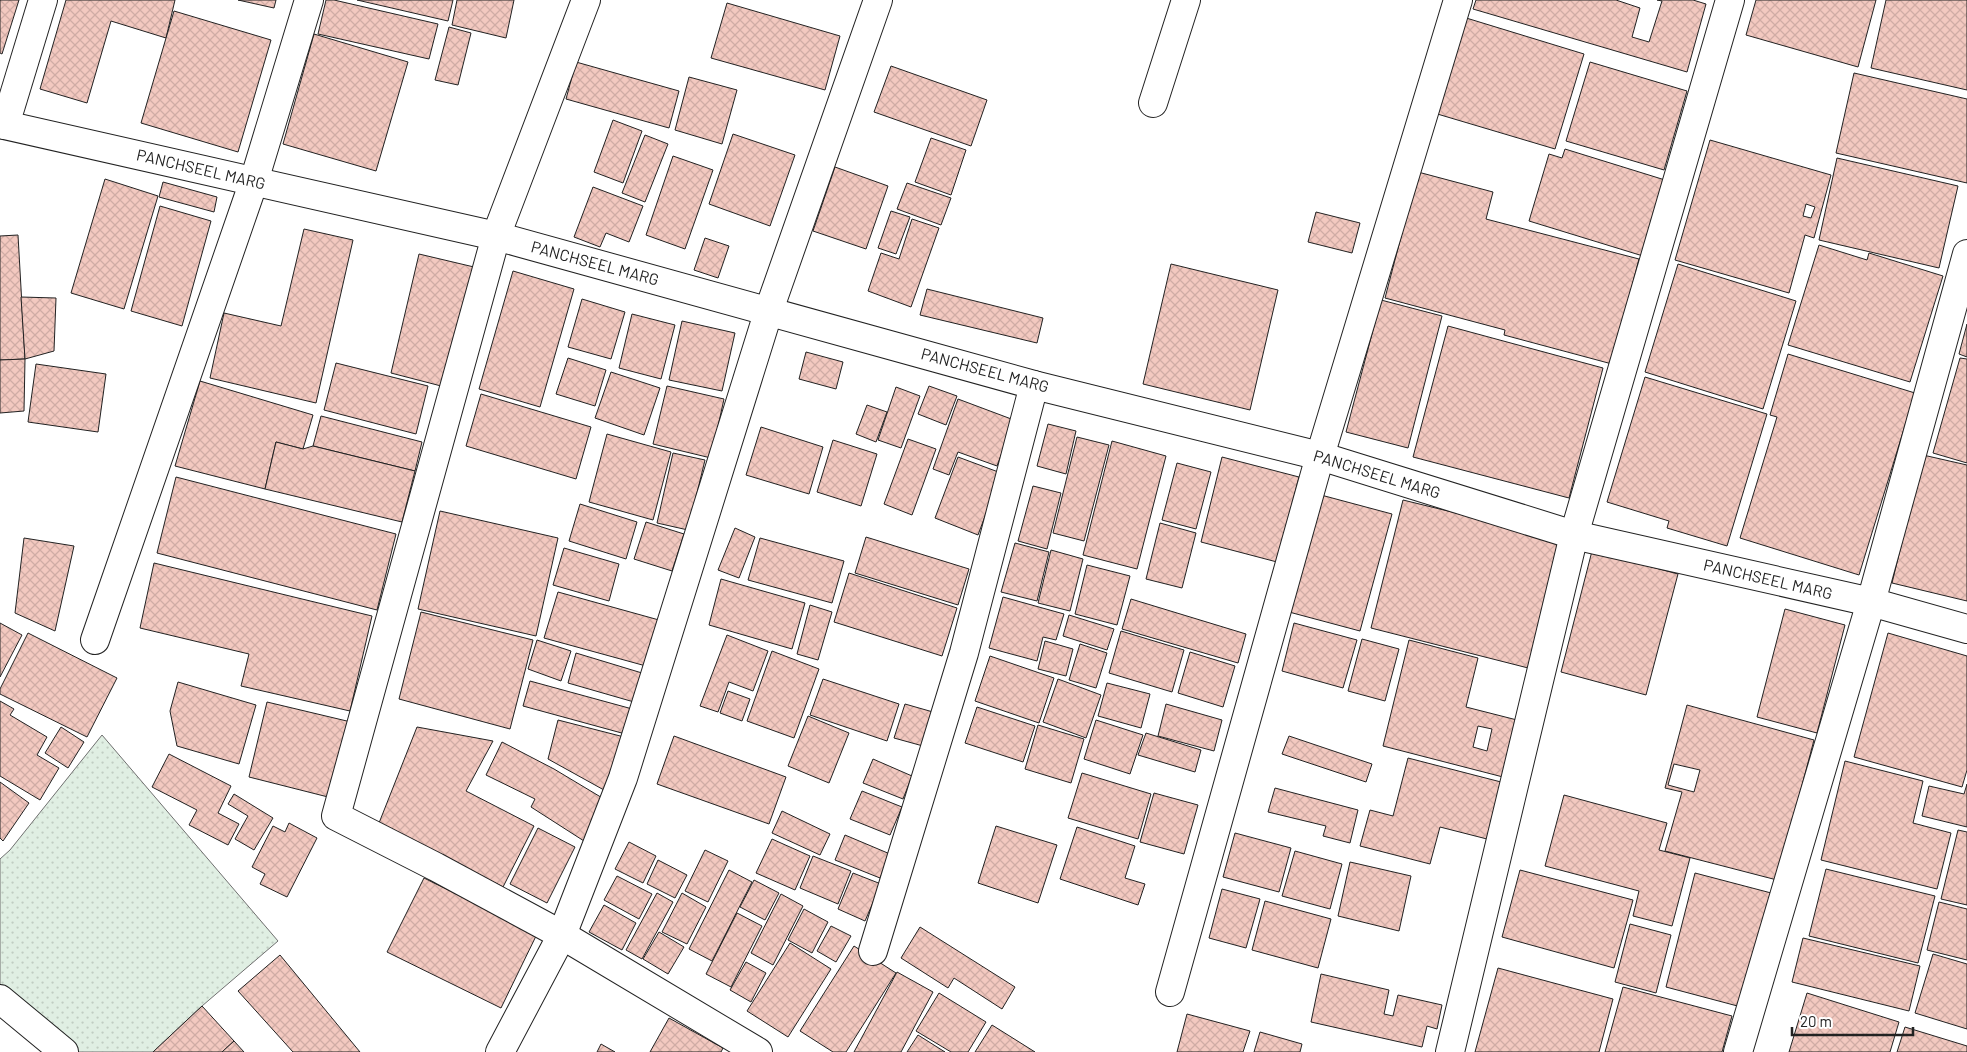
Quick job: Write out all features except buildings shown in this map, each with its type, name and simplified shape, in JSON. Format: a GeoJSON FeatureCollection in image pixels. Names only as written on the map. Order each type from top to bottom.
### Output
{"type":"FeatureCollection","features":[{"type":"Feature","properties":{"kind":"street"},"geometry":{"type":"LineString","coordinates":[[2,125],[43,0]]}},
{"type":"Feature","properties":{"kind":"street"},"geometry":{"type":"LineString","coordinates":[[95,640],[254,180],[309,0]]}},
{"type":"Feature","properties":{"kind":"street"},"geometry":{"type":"LineString","coordinates":[[586,0],[496,236],[336,816],[562,935],[758,1052]]}},
{"type":"Feature","properties":{"kind":"street"},"geometry":{"type":"LineString","coordinates":[[500,1052],[562,935],[623,778],[768,310],[878,0]]}},
{"type":"Feature","properties":{"kind":"street"},"geometry":{"type":"LineString","coordinates":[[1153,102],[1186,0]]}},
{"type":"Feature","properties":{"kind":"street"},"geometry":{"type":"LineString","coordinates":[[1170,992],[1320,456],[1458,0]]}},
{"type":"Feature","properties":{"kind":"street"},"geometry":{"type":"LineString","coordinates":[[1450,1052],[1574,535],[1730,0]]}},
{"type":"Feature","properties":{"kind":"street","name":"PANCHSEEL MARG"},"geometry":{"type":"LineString","coordinates":[[2,125],[254,180],[496,236],[1034,384],[1320,456],[1574,535],[1871,602],[1967,630]]}},
{"type":"Feature","properties":{"kind":"street"},"geometry":{"type":"LineString","coordinates":[[1738,1052],[1871,602],[1967,254]]}},
{"type":"Feature","properties":{"kind":"street"},"geometry":{"type":"LineString","coordinates":[[873,951],[964,653],[1034,384]]}},
{"type":"Feature","properties":{"kind":"street"},"geometry":{"type":"LineString","coordinates":[[0,999],[64,1052]]}},
{"type":"Feature","properties":{"kind":"green space"},"geometry":{"type":"Polygon","coordinates":[[[102,735],[278,941],[202,1006],[153,1052],[64,1052],[0,999],[0,859],[10,850],[102,735]]]}}]}
